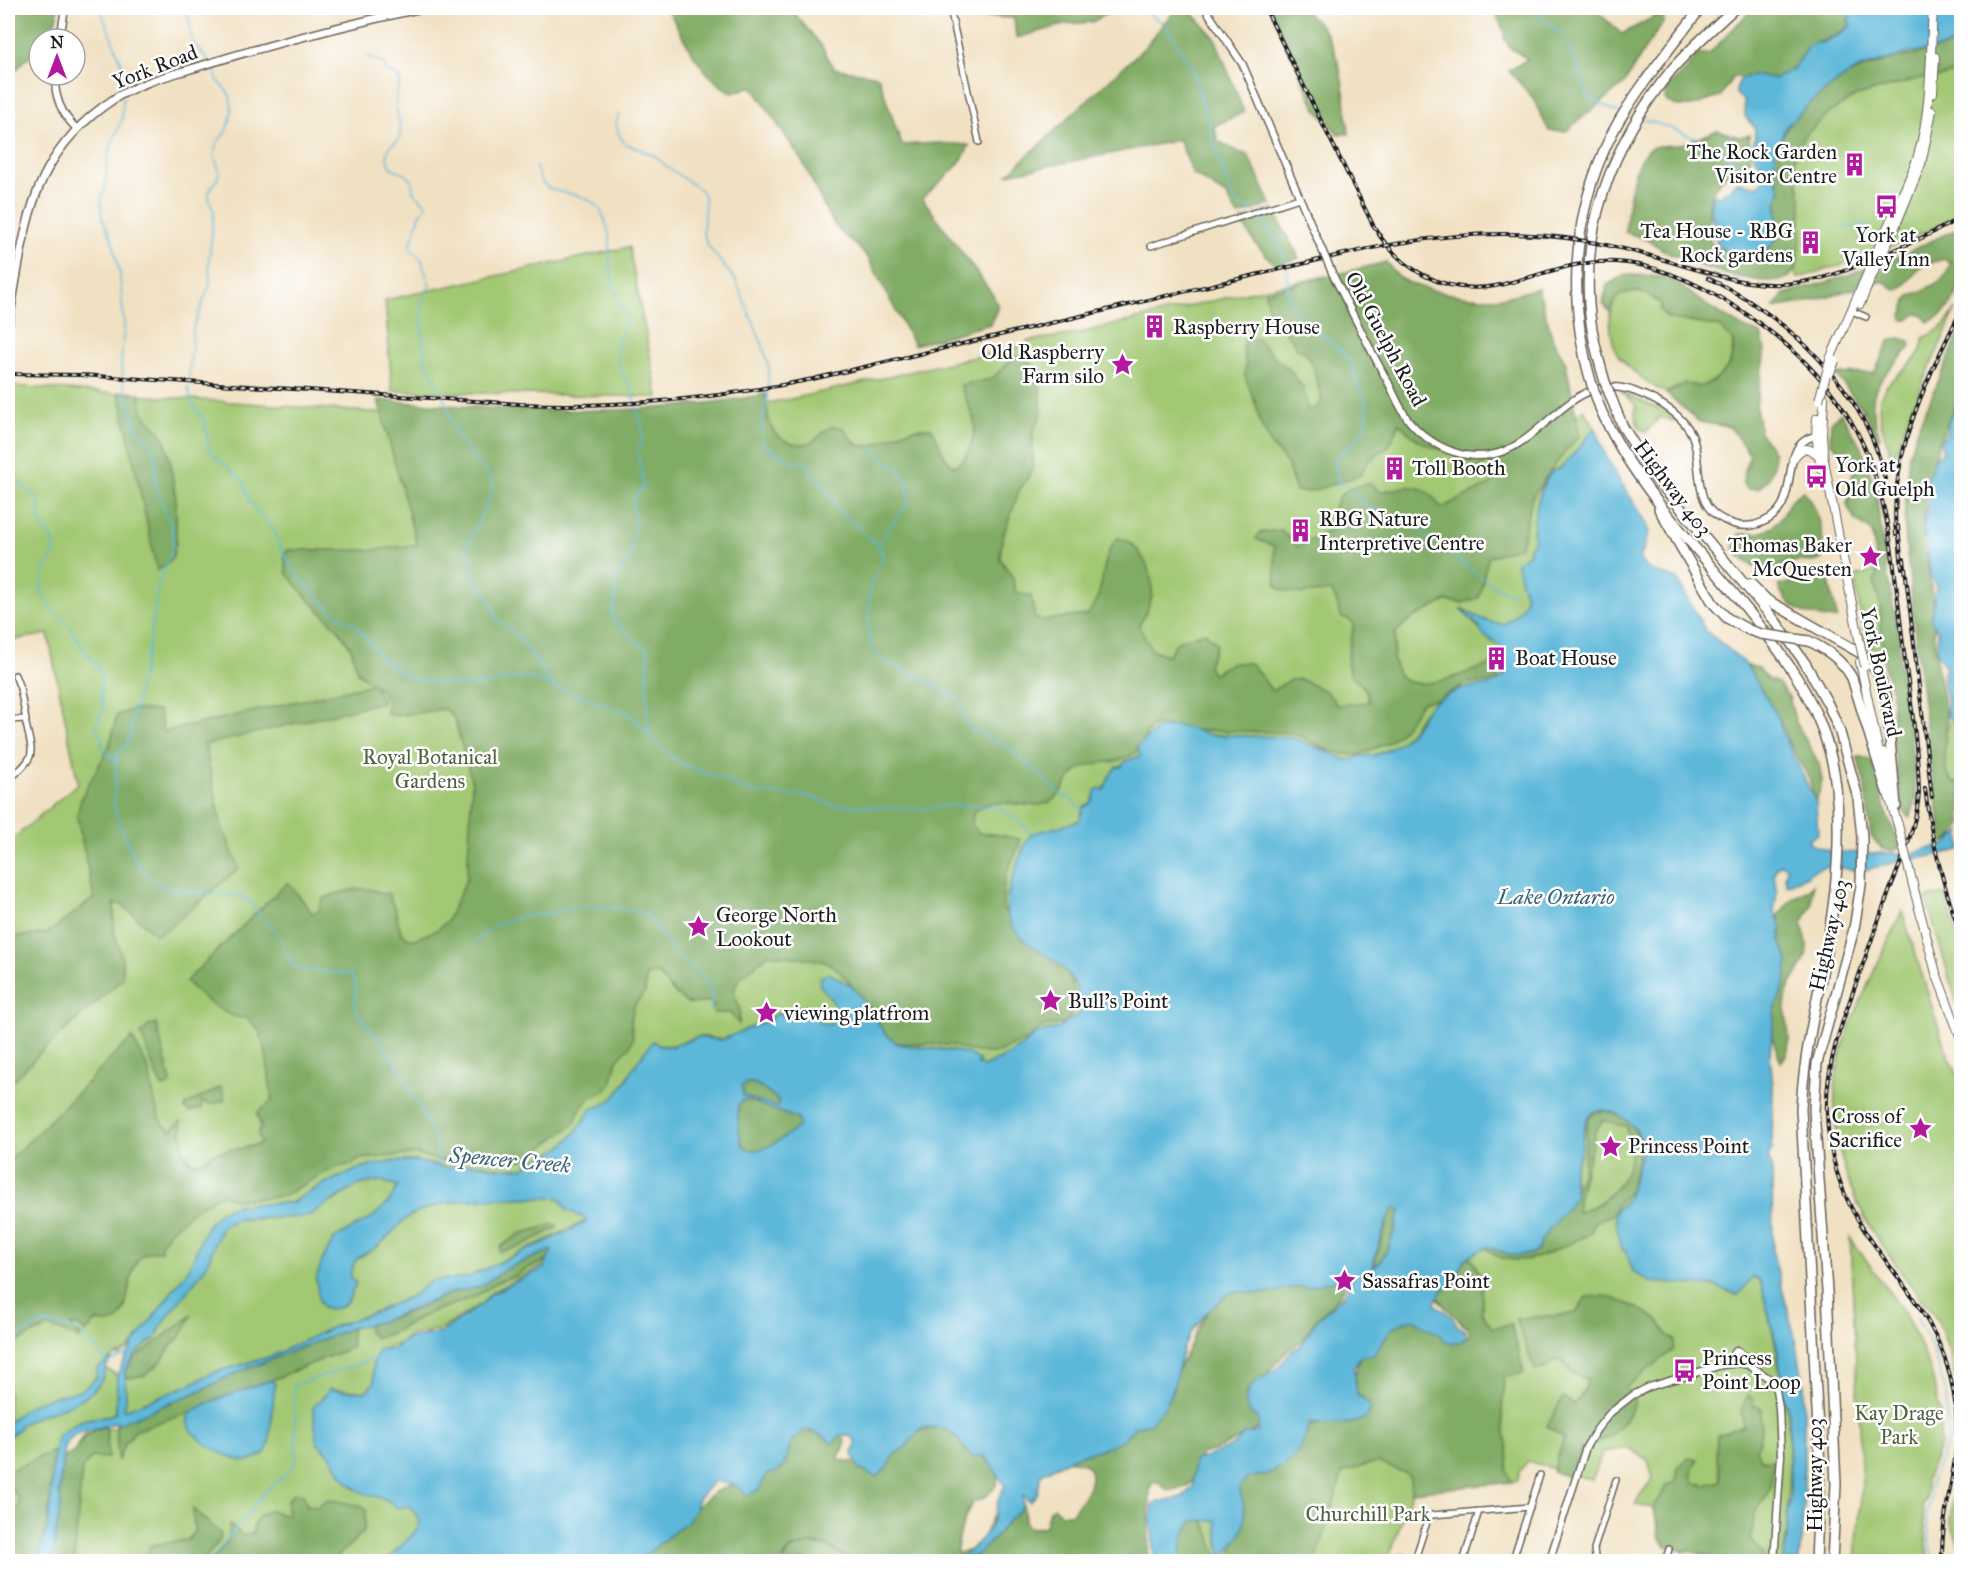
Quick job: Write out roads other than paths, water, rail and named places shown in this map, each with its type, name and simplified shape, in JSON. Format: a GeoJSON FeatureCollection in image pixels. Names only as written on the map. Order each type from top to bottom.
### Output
{"type":"FeatureCollection","features":[{"type":"Feature","properties":{"kind":"highway"},"geometry":{"type":"LineString","coordinates":[[1646,81],[1695,8]]}},
{"type":"Feature","properties":{"kind":"highway","name":"Highway 403"},"geometry":{"type":"LineString","coordinates":[[1701,8],[1646,81],[1621,118],[1606,147],[1591,188],[1578,239],[1576,292],[1578,324],[1584,359],[1611,433],[1646,486],[1788,661],[1816,710],[1831,757],[1836,784],[1838,837],[1835,884],[1803,1071],[1801,1110],[1820,1467],[1816,1562]]}},
{"type":"Feature","properties":{"kind":"highway"},"geometry":{"type":"LineString","coordinates":[[1686,56],[1698,37],[1727,8]]}},
{"type":"Feature","properties":{"kind":"highway","name":"Highway 403"},"geometry":{"type":"LineString","coordinates":[[1735,8],[1686,56],[1654,93],[1636,118],[1620,148],[1607,178],[1592,232],[1589,291],[1592,328],[1605,382],[1636,450],[1653,475],[1776,622],[1817,683],[1839,729],[1858,798],[1862,837],[1861,885],[1854,929],[1816,1063],[1814,1110],[1827,1291],[1835,1472],[1833,1562]]}},
{"type":"Feature","properties":{"kind":"highway"},"geometry":{"type":"LineString","coordinates":[[1646,486],[1713,603],[1727,618],[1761,634],[1809,641],[1838,659],[1845,667],[1852,678],[1887,792]]}},
{"type":"Feature","properties":{"kind":"highway"},"geometry":{"type":"LineString","coordinates":[[1693,522],[1767,600],[1854,649],[1874,666],[1886,696],[1896,806]]}},
{"type":"Feature","properties":{"kind":"main road","name":"York Road"},"geometry":{"type":"LineString","coordinates":[[8,325],[26,232],[38,189],[53,161],[77,129],[116,98],[145,84],[325,30],[422,8]]}},
{"type":"Feature","properties":{"kind":"main road","name":"York Boulevard"},"geometry":{"type":"LineString","coordinates":[[1870,274],[1922,164],[1930,124],[1933,8]]}},
{"type":"Feature","properties":{"kind":"main road","name":"York Boulevard"},"geometry":{"type":"LineString","coordinates":[[1858,642],[1818,455],[1822,399],[1833,359],[1917,158],[1931,79],[1938,8]]}},
{"type":"Feature","properties":{"kind":"main road","name":"York Boulevard"},"geometry":{"type":"LineString","coordinates":[[1819,435],[1887,792],[1898,825],[1936,973],[1962,1041]]}},
{"type":"Feature","properties":{"kind":"main road"},"geometry":{"type":"LineString","coordinates":[[1793,459],[1797,452],[1805,448],[1818,455]]}},
{"type":"Feature","properties":{"kind":"main road","name":"York Boulevard"},"geometry":{"type":"LineString","coordinates":[[1862,664],[1896,806],[1898,825]]}},
{"type":"Feature","properties":{"kind":"street"},"geometry":{"type":"LineString","coordinates":[[62,27],[65,8]]}},
{"type":"Feature","properties":{"kind":"street"},"geometry":{"type":"LineString","coordinates":[[950,8],[979,142]]}},
{"type":"Feature","properties":{"kind":"street","name":"Old Guelph Road"},"geometry":{"type":"LineString","coordinates":[[1205,8],[1243,65],[1318,243],[1380,368],[1408,419],[1426,438],[1447,449],[1471,456],[1498,454],[1519,445],[1567,404],[1589,391],[1603,387],[1635,391],[1668,408],[1681,419],[1692,435],[1701,491],[1705,502],[1719,519],[1743,526],[1770,518],[1780,508],[1787,495],[1793,459],[1799,443],[1808,437],[1819,435]]}},
{"type":"Feature","properties":{"kind":"street"},"geometry":{"type":"LineString","coordinates":[[56,87],[58,99],[67,117],[77,129]]}},
{"type":"Feature","properties":{"kind":"street"},"geometry":{"type":"LineString","coordinates":[[1151,246],[1299,198]]}},
{"type":"Feature","properties":{"kind":"street"},"geometry":{"type":"LineString","coordinates":[[1854,312],[1866,317]]}},
{"type":"Feature","properties":{"kind":"street"},"geometry":{"type":"LineString","coordinates":[[15,675],[20,688],[28,731]]}},
{"type":"Feature","properties":{"kind":"street"},"geometry":{"type":"LineString","coordinates":[[8,720],[25,719],[31,741],[31,756],[28,763],[8,781]]}},
{"type":"Feature","properties":{"kind":"street"},"geometry":{"type":"LineString","coordinates":[[1722,1365],[1737,1350],[1750,1365],[1770,1379],[1776,1390],[1781,1455],[1774,1562]]}},
{"type":"Feature","properties":{"kind":"street"},"geometry":{"type":"LineString","coordinates":[[1549,1562],[1586,1447],[1610,1413],[1649,1387],[1722,1365],[1739,1363],[1750,1365]]}},
{"type":"Feature","properties":{"kind":"street"},"geometry":{"type":"LineString","coordinates":[[1512,1562],[1540,1475]]}},
{"type":"Feature","properties":{"kind":"street"},"geometry":{"type":"LineString","coordinates":[[1598,1562],[1594,1549],[1616,1480]]}},
{"type":"Feature","properties":{"kind":"street"},"geometry":{"type":"LineString","coordinates":[[1415,1559],[1430,1516],[1530,1507]]}},
{"type":"Feature","properties":{"kind":"street"},"geometry":{"type":"LineString","coordinates":[[1463,1562],[1479,1511]]}},
{"type":"Feature","properties":{"kind":"street"},"geometry":{"type":"LineString","coordinates":[[1665,1562],[1669,1549]]}},
{"type":"Feature","properties":{"kind":"street"},"geometry":{"type":"LineString","coordinates":[[1394,1562],[1397,1555],[1423,1562]]}},
{"type":"Feature","properties":{"kind":"water"},"geometry":{"type":"Polygon","coordinates":[[[1851,8],[1961,8],[1961,42],[1928,51],[1912,52],[1861,68],[1844,77],[1811,102],[1785,128],[1776,150],[1775,176],[1781,191],[1777,203],[1779,229],[1775,241],[1763,252],[1755,255],[1747,257],[1731,254],[1718,244],[1715,237],[1710,212],[1713,194],[1720,196],[1738,182],[1759,186],[1769,171],[1756,160],[1752,150],[1755,128],[1745,116],[1744,101],[1736,94],[1741,78],[1759,75],[1775,79],[1794,68],[1809,46],[1822,43],[1842,33],[1851,25],[1848,20],[1852,13],[1851,8]]]}},
{"type":"Feature","properties":{"kind":"water"},"geometry":{"type":"Polygon","coordinates":[[[1961,400],[1961,723],[1947,717],[1943,679],[1946,668],[1937,652],[1938,631],[1931,620],[1936,587],[1930,574],[1927,542],[1923,530],[1930,490],[1927,479],[1937,455],[1943,453],[1940,441],[1946,436],[1949,419],[1961,400]]]}},
{"type":"Feature","properties":{"kind":"water","name":"Lake Ontario"},"geometry":{"type":"Polygon","coordinates":[[[1596,429],[1611,466],[1647,524],[1649,533],[1640,559],[1643,564],[1651,570],[1677,579],[1706,631],[1742,660],[1779,719],[1782,732],[1816,802],[1818,834],[1808,841],[1810,844],[1832,852],[1914,854],[1925,849],[1946,845],[1961,831],[1960,850],[1903,860],[1861,871],[1828,866],[1814,870],[1807,876],[1787,885],[1785,877],[1787,868],[1781,864],[1776,868],[1774,875],[1777,893],[1774,910],[1782,928],[1780,939],[1788,961],[1784,986],[1775,1009],[1770,1054],[1773,1087],[1772,1149],[1768,1157],[1772,1167],[1773,1254],[1797,1345],[1804,1385],[1804,1506],[1799,1561],[1783,1561],[1790,1497],[1789,1412],[1784,1398],[1777,1347],[1760,1280],[1753,1277],[1738,1295],[1715,1286],[1650,1282],[1633,1271],[1626,1252],[1622,1249],[1615,1218],[1616,1209],[1624,1203],[1630,1192],[1640,1158],[1640,1138],[1632,1125],[1624,1119],[1608,1111],[1599,1110],[1592,1113],[1584,1127],[1581,1151],[1574,1167],[1573,1182],[1576,1196],[1542,1239],[1538,1251],[1518,1256],[1488,1247],[1482,1249],[1467,1258],[1455,1279],[1438,1296],[1435,1304],[1452,1317],[1465,1331],[1466,1337],[1454,1344],[1444,1341],[1440,1335],[1413,1319],[1392,1329],[1374,1355],[1361,1356],[1354,1368],[1357,1394],[1369,1404],[1369,1414],[1350,1423],[1308,1423],[1305,1439],[1285,1465],[1270,1473],[1247,1478],[1239,1488],[1244,1509],[1244,1526],[1236,1541],[1221,1558],[1216,1520],[1193,1521],[1183,1540],[1181,1561],[1160,1561],[1160,1558],[1154,1557],[1151,1520],[1153,1503],[1182,1497],[1193,1487],[1194,1461],[1228,1448],[1243,1434],[1258,1432],[1258,1418],[1249,1413],[1245,1402],[1252,1384],[1277,1369],[1291,1351],[1300,1346],[1318,1319],[1344,1295],[1353,1276],[1272,1293],[1231,1292],[1206,1313],[1191,1332],[1183,1349],[1173,1389],[1164,1408],[1153,1420],[1149,1424],[1136,1426],[1125,1438],[1109,1447],[1074,1457],[1041,1474],[1037,1494],[1030,1502],[1023,1495],[1023,1505],[1019,1511],[987,1546],[965,1560],[956,1561],[971,1549],[989,1528],[1005,1486],[985,1456],[971,1457],[952,1433],[932,1427],[921,1428],[905,1448],[893,1455],[889,1466],[876,1477],[859,1469],[853,1455],[856,1442],[849,1435],[840,1436],[833,1444],[823,1436],[805,1429],[791,1443],[783,1467],[767,1474],[759,1490],[747,1495],[737,1486],[714,1481],[698,1499],[695,1511],[688,1521],[638,1561],[386,1561],[416,1531],[420,1521],[410,1506],[397,1508],[387,1500],[356,1489],[345,1479],[329,1454],[317,1443],[313,1407],[330,1388],[365,1392],[374,1383],[373,1364],[378,1350],[393,1349],[408,1338],[440,1333],[482,1304],[489,1295],[544,1268],[552,1250],[508,1268],[480,1287],[454,1292],[380,1322],[351,1328],[234,1374],[202,1390],[116,1425],[116,1422],[73,1436],[64,1448],[59,1493],[61,1500],[52,1561],[40,1561],[50,1514],[53,1457],[58,1435],[82,1420],[116,1412],[117,1375],[132,1346],[188,1270],[207,1226],[221,1211],[237,1205],[291,1203],[321,1185],[364,1167],[394,1161],[415,1161],[447,1168],[457,1164],[481,1164],[498,1168],[524,1168],[533,1161],[557,1150],[574,1134],[592,1109],[616,1096],[653,1041],[660,1046],[673,1046],[698,1037],[721,1040],[771,1019],[774,1014],[787,1015],[801,1006],[809,1007],[820,1023],[831,1023],[834,1011],[833,1002],[820,986],[820,977],[829,973],[850,985],[859,994],[884,1032],[898,1044],[967,1053],[980,1061],[977,1064],[983,1067],[1024,1045],[1036,1034],[1058,1028],[1079,1014],[1078,993],[1072,978],[1061,966],[1023,939],[1013,928],[1007,913],[1010,886],[1023,849],[1031,834],[1079,821],[1084,807],[1092,801],[1095,791],[1099,788],[1104,790],[1116,767],[1121,767],[1126,761],[1140,756],[1137,747],[1157,729],[1176,726],[1211,735],[1291,737],[1351,760],[1361,756],[1375,755],[1398,744],[1416,726],[1433,703],[1451,693],[1496,682],[1505,675],[1506,661],[1503,648],[1482,634],[1480,628],[1461,608],[1487,621],[1505,624],[1522,607],[1525,595],[1517,562],[1529,553],[1529,547],[1534,541],[1535,514],[1543,488],[1551,472],[1560,469],[1591,431],[1596,429]],[[749,1082],[742,1086],[743,1095],[758,1102],[779,1106],[779,1101],[761,1087],[749,1082]],[[743,1100],[738,1105],[742,1144],[750,1150],[765,1148],[799,1126],[798,1119],[748,1100],[743,1100]],[[381,1181],[358,1185],[306,1217],[238,1219],[222,1226],[206,1267],[160,1327],[158,1335],[137,1353],[125,1370],[124,1410],[189,1385],[212,1373],[272,1356],[333,1327],[413,1295],[431,1281],[468,1277],[588,1220],[567,1210],[560,1198],[480,1199],[439,1205],[406,1219],[379,1245],[358,1258],[350,1275],[356,1283],[348,1301],[341,1307],[331,1309],[323,1307],[319,1301],[316,1279],[322,1261],[334,1239],[373,1217],[389,1202],[398,1186],[381,1181]],[[1396,1207],[1392,1211],[1373,1268],[1387,1250],[1400,1210],[1396,1207]]]}},
{"type":"Feature","properties":{"kind":"water"},"geometry":{"type":"Polygon","coordinates":[[[111,1358],[101,1381],[86,1397],[20,1425],[19,1429],[8,1437],[8,1423],[22,1411],[43,1400],[75,1392],[85,1387],[97,1377],[97,1369],[111,1358]]]}},
{"type":"Feature","properties":{"kind":"water"},"geometry":{"type":"Polygon","coordinates":[[[272,1380],[275,1384],[269,1444],[265,1453],[248,1461],[230,1457],[207,1445],[190,1429],[188,1421],[190,1414],[195,1410],[272,1380]]]}},
{"type":"Feature","properties":{"kind":"waterway"},"geometry":{"type":"LineString","coordinates":[[100,8],[125,72],[124,89]]}},
{"type":"Feature","properties":{"kind":"waterway"},"geometry":{"type":"LineString","coordinates":[[183,8],[189,19],[192,42],[208,60]]}},
{"type":"Feature","properties":{"kind":"waterway"},"geometry":{"type":"LineString","coordinates":[[1140,8],[1165,24],[1193,70],[1220,163],[1235,203],[1252,211]]}},
{"type":"Feature","properties":{"kind":"waterway"},"geometry":{"type":"LineString","coordinates":[[1533,8],[1549,26],[1560,32],[1582,76],[1589,98],[1619,113]]}},
{"type":"Feature","properties":{"kind":"waterway"},"geometry":{"type":"LineString","coordinates":[[366,55],[384,64],[387,72],[398,76],[400,84],[396,106],[400,125],[399,140],[387,152],[387,159],[392,168],[404,173],[412,180],[413,191],[427,205],[420,215],[410,247],[421,259],[430,285],[423,299],[424,357],[448,407],[450,420],[461,441],[473,458],[491,476],[492,492]]}},
{"type":"Feature","properties":{"kind":"waterway"},"geometry":{"type":"LineString","coordinates":[[189,379],[193,328],[210,284],[209,261],[214,211],[209,200],[209,192],[218,178],[219,171],[214,155],[217,142],[225,133],[230,121],[232,109],[230,95],[217,79],[213,66]]}},
{"type":"Feature","properties":{"kind":"waterway","name":"Spencer Creek"},"geometry":{"type":"LineString","coordinates":[[123,98],[122,119],[107,161],[105,190],[101,199],[102,217],[112,239],[120,275],[124,326],[121,364],[125,391],[136,428],[153,448],[156,462],[156,487],[171,525],[174,542],[159,581],[149,646],[134,708],[130,737],[126,746],[117,754],[114,803],[117,818],[134,857],[147,876],[163,887],[183,892],[238,895],[252,902],[254,909],[279,935],[293,966],[307,970],[351,975],[356,985],[355,1004],[358,1015],[399,1068],[434,1135],[439,1165]]}},
{"type":"Feature","properties":{"kind":"waterway"},"geometry":{"type":"LineString","coordinates":[[619,113],[616,124],[624,143],[655,156],[702,191],[705,200],[703,233],[708,246],[736,281],[763,346],[769,368],[762,430]]}},
{"type":"Feature","properties":{"kind":"waterway"},"geometry":{"type":"LineString","coordinates":[[1641,119],[1693,138],[1741,165]]}},
{"type":"Feature","properties":{"kind":"waterway"},"geometry":{"type":"LineString","coordinates":[[536,166],[539,178],[552,190],[579,196],[597,206],[607,226],[612,279],[628,321],[618,342],[617,356],[622,375],[632,388],[634,403],[641,420],[643,437],[638,452]]}},
{"type":"Feature","properties":{"kind":"waterway"},"geometry":{"type":"LineString","coordinates":[[1256,213],[1271,232],[1286,262],[1292,305],[1305,321],[1346,356],[1351,363],[1365,400],[1367,416],[1364,428],[1357,439],[1334,462],[1339,483],[1344,486]]}},
{"type":"Feature","properties":{"kind":"waterway"},"geometry":{"type":"LineString","coordinates":[[1842,228],[1867,225]]}},
{"type":"Feature","properties":{"kind":"waterway"},"geometry":{"type":"LineString","coordinates":[[188,387],[191,401],[206,424],[210,452],[244,482],[250,502],[274,531],[294,571]]}},
{"type":"Feature","properties":{"kind":"waterway"},"geometry":{"type":"LineString","coordinates":[[15,403],[10,434],[13,457],[9,464],[10,470],[19,484],[38,498],[41,525],[54,541],[54,554],[44,571],[41,591],[51,609],[68,624],[96,664],[102,677],[101,698],[104,706],[96,726],[103,748],[115,761]]}},
{"type":"Feature","properties":{"kind":"waterway"},"geometry":{"type":"LineString","coordinates":[[762,435],[762,444],[789,460],[806,463],[843,514],[879,546],[883,558],[871,584],[868,626],[874,652],[882,660],[924,679],[956,698],[970,728],[1005,746],[1082,810]]}},
{"type":"Feature","properties":{"kind":"waterway"},"geometry":{"type":"LineString","coordinates":[[872,447],[886,462],[898,468],[906,481],[909,494],[909,502],[880,544]]}},
{"type":"Feature","properties":{"kind":"waterway"},"geometry":{"type":"LineString","coordinates":[[638,455],[644,486],[633,500],[635,532],[632,539],[632,550],[618,573],[615,606],[612,612],[613,618],[625,632],[649,654],[648,733]]}},
{"type":"Feature","properties":{"kind":"waterway"},"geometry":{"type":"LineString","coordinates":[[1350,491],[1371,508],[1419,530],[1486,581],[1504,591],[1513,593]]}},
{"type":"Feature","properties":{"kind":"waterway"},"geometry":{"type":"LineString","coordinates":[[490,496],[466,548],[474,575],[492,603],[497,619],[519,637],[553,685]]}},
{"type":"Feature","properties":{"kind":"waterway"},"geometry":{"type":"LineString","coordinates":[[297,575],[341,618],[356,625],[383,661],[418,680],[453,685],[484,685],[511,678],[533,679],[624,711],[677,761],[732,782],[735,787],[760,793],[808,796],[832,805],[921,809],[956,805],[994,807],[1002,809],[1031,834]]}},
{"type":"Feature","properties":{"kind":"waterway"},"geometry":{"type":"LineString","coordinates":[[474,942],[496,925],[523,916],[554,913],[569,907],[605,907],[646,913],[671,948],[708,984],[712,992],[712,1001],[708,1011]]}},
{"type":"Feature","properties":{"kind":"waterway"},"geometry":{"type":"LineString","coordinates":[[1917,1318],[1931,1345],[1946,1391],[1948,1439],[1929,1488],[1931,1499],[1926,1512],[1933,1562]]}},
{"type":"Feature","properties":{"kind":"waterway"},"geometry":{"type":"LineString","coordinates":[[8,1339],[43,1323],[74,1329],[86,1337],[106,1362]]}},
{"type":"Feature","properties":{"kind":"waterway"},"geometry":{"type":"LineString","coordinates":[[107,1363],[128,1354]]}},
{"type":"Feature","properties":{"kind":"waterway"},"geometry":{"type":"LineString","coordinates":[[209,1562],[264,1493],[296,1462],[294,1385],[376,1358]]}},
{"type":"Feature","properties":{"kind":"railway"},"geometry":{"type":"LineString","coordinates":[[1265,8],[1373,225],[1383,241],[1409,266],[1441,282],[1476,288],[1510,283],[1570,266],[1600,262],[1631,264],[1677,276],[1734,306],[1781,340],[1822,381],[1855,428],[1867,454],[1877,482],[1890,539],[1915,734],[1919,792],[1909,840],[1835,1046],[1827,1096],[1828,1128],[1836,1171],[1847,1199],[1872,1242],[1929,1323],[1949,1371],[1956,1408],[1957,1433],[1944,1523],[1942,1562]]}},
{"type":"Feature","properties":{"kind":"railway"},"geometry":{"type":"LineString","coordinates":[[8,374],[81,375],[520,404],[631,403],[704,397],[813,379],[1340,255],[1452,236],[1509,234],[1566,238],[1630,250],[1736,280],[1787,284],[1825,277],[1861,265],[1930,234],[1962,216]]}},
{"type":"Feature","properties":{"kind":"railway"},"geometry":{"type":"LineString","coordinates":[[1708,278],[1767,313],[1819,359],[1842,386],[1861,415],[1875,446],[1885,479]]}},
{"type":"Feature","properties":{"kind":"railway"},"geometry":{"type":"LineString","coordinates":[[1896,535],[1895,504],[1898,475],[1913,417],[1962,308]]}},
{"type":"Feature","properties":{"kind":"railway"},"geometry":{"type":"LineString","coordinates":[[1898,526],[1902,568]]}},
{"type":"Feature","properties":{"kind":"railway"},"geometry":{"type":"LineString","coordinates":[[1904,559],[1932,797]]}},
{"type":"Feature","properties":{"kind":"railway"},"geometry":{"type":"LineString","coordinates":[[1925,788],[1939,864],[1962,937]]}},
{"type":"Feature","properties":{"kind":"place","name":"The Rock Garden Visitor Centre"},"geometry":{"type":"Point","coordinates":[1855,164]}},
{"type":"Feature","properties":{"kind":"place","name":"York at Valley Inn"},"geometry":{"type":"Point","coordinates":[1886,207]}},
{"type":"Feature","properties":{"kind":"place","name":"Tea House - RBG Rock gardens"},"geometry":{"type":"Point","coordinates":[1811,243]}},
{"type":"Feature","properties":{"kind":"place","name":"Raspberry House"},"geometry":{"type":"Point","coordinates":[1155,327]}},
{"type":"Feature","properties":{"kind":"place","name":"Old Raspberry Farm silo"},"geometry":{"type":"Point","coordinates":[1122,364]}},
{"type":"Feature","properties":{"kind":"place","name":"Toll Booth"},"geometry":{"type":"Point","coordinates":[1394,468]}},
{"type":"Feature","properties":{"kind":"place","name":"York at Old Guelph"},"geometry":{"type":"Point","coordinates":[1817,477]}},
{"type":"Feature","properties":{"kind":"place","name":"RBG Nature Interpretive Centre"},"geometry":{"type":"Point","coordinates":[1301,531]}},
{"type":"Feature","properties":{"kind":"place","name":"Thomas Baker McQuesten"},"geometry":{"type":"Point","coordinates":[1870,557]}},
{"type":"Feature","properties":{"kind":"place","name":"Boat House"},"geometry":{"type":"Point","coordinates":[1497,658]}},
{"type":"Feature","properties":{"kind":"place","name":"George North Lookout"},"geometry":{"type":"Point","coordinates":[698,927]}},
{"type":"Feature","properties":{"kind":"place","name":"Bull's Point"},"geometry":{"type":"Point","coordinates":[1050,1001]}},
{"type":"Feature","properties":{"kind":"place","name":"viewing platfrom"},"geometry":{"type":"Point","coordinates":[766,1013]}},
{"type":"Feature","properties":{"kind":"place","name":"Cross of Sacrifice"},"geometry":{"type":"Point","coordinates":[1920,1128]}},
{"type":"Feature","properties":{"kind":"place","name":"Princess Point"},"geometry":{"type":"Point","coordinates":[1610,1146]}},
{"type":"Feature","properties":{"kind":"place","name":"Sassafras Point"},"geometry":{"type":"Point","coordinates":[1344,1281]}},
{"type":"Feature","properties":{"kind":"place","name":"Princess Point Loop"},"geometry":{"type":"Point","coordinates":[1684,1370]}},
{"type":"Feature","properties":{"kind":"park label","name":"Royal Botanical Gardens"},"geometry":{"type":"Point","coordinates":[430,769]}},
{"type":"Feature","properties":{"kind":"park label","name":"Kay Drage Park"},"geometry":{"type":"Point","coordinates":[1899,1425]}},
{"type":"Feature","properties":{"kind":"park label","name":"Churchill Park"},"geometry":{"type":"Point","coordinates":[1368,1514]}}]}
